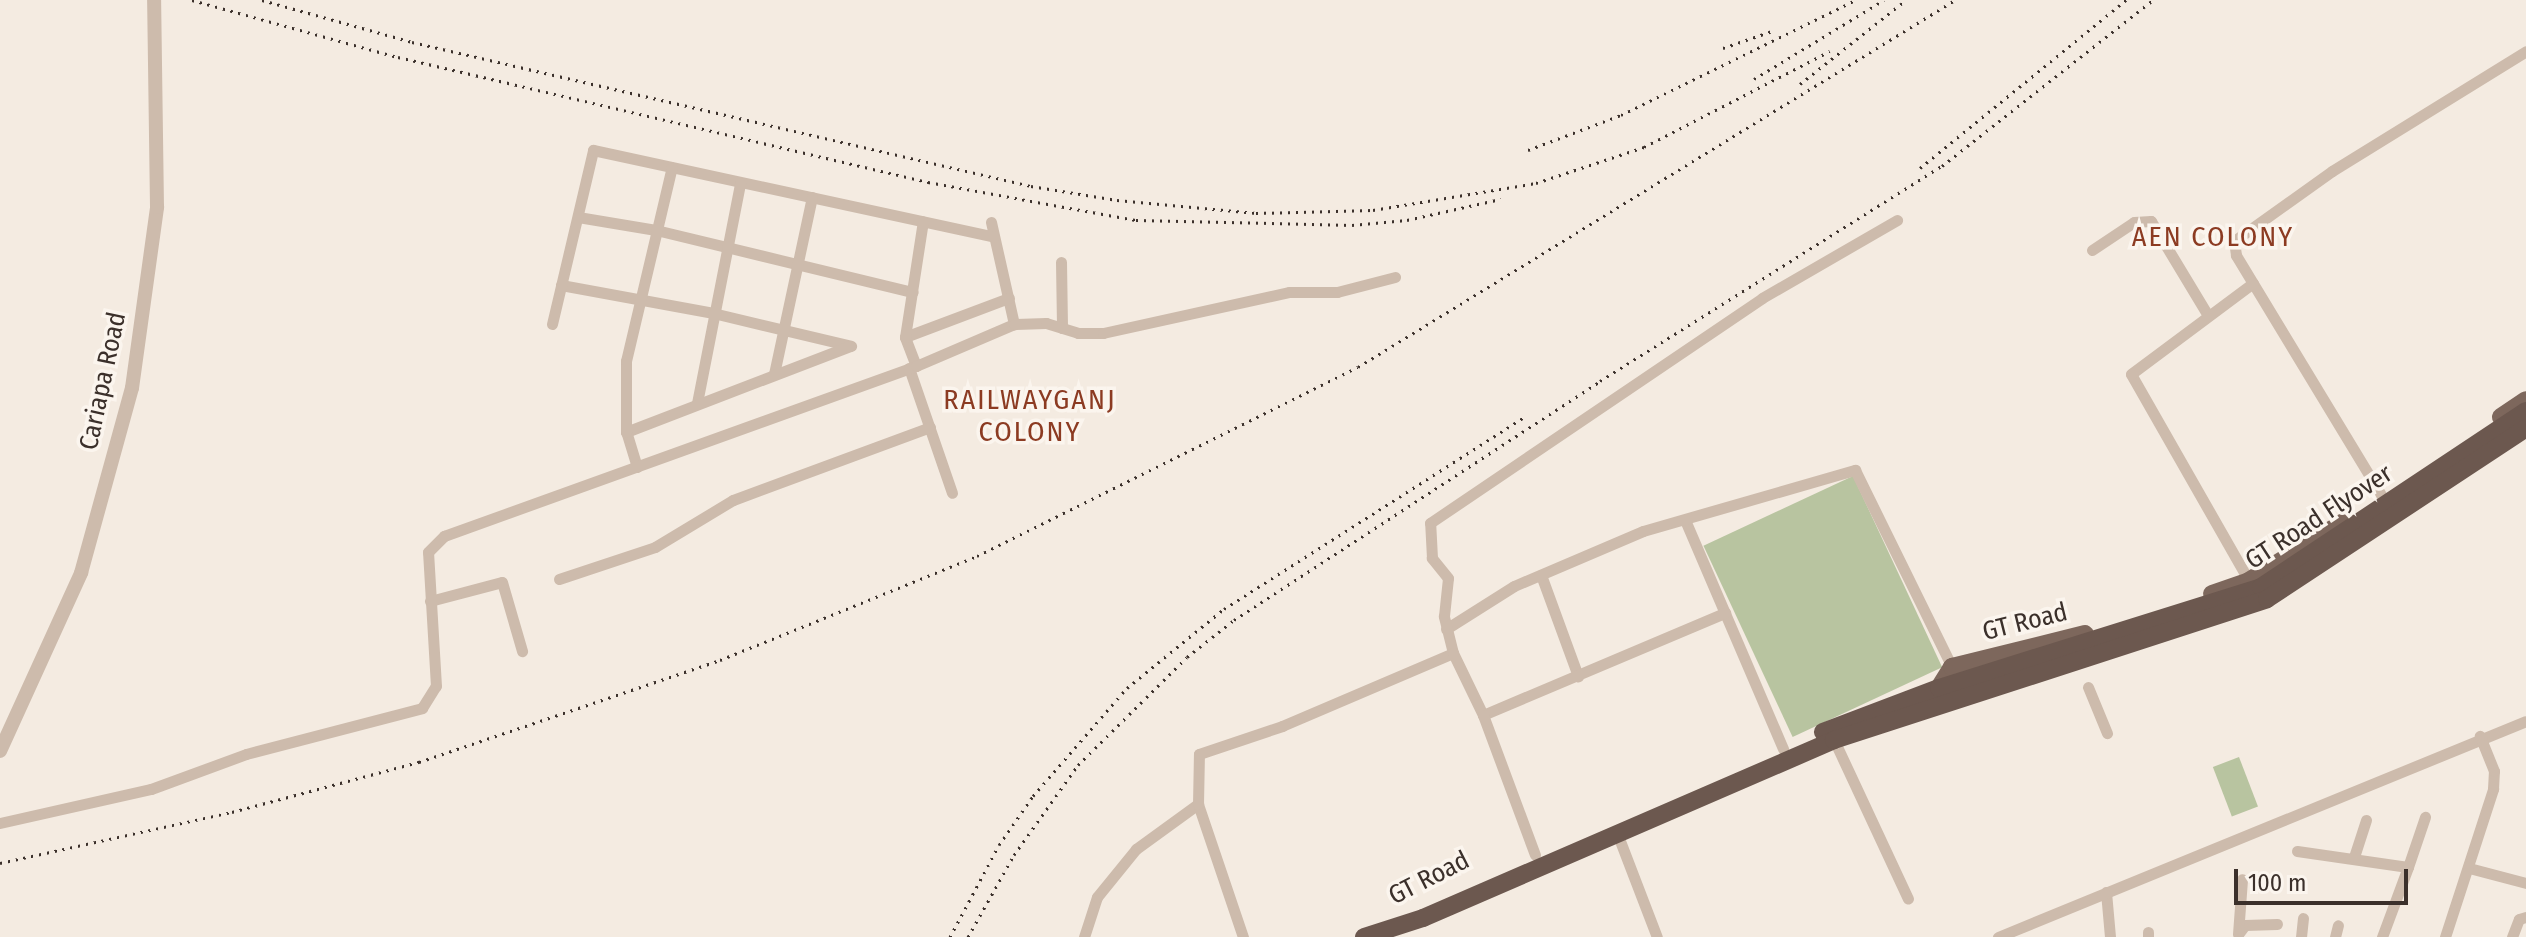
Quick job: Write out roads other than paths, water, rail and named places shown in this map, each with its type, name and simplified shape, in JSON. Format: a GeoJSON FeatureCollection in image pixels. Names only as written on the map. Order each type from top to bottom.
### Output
{"type":"FeatureCollection","features":[{"type":"Feature","properties":{"kind":"highway","name":"GT Road Flyover"},"geometry":{"type":"LineString","coordinates":[[1941,695],[1960,681],[2261,587],[2526,411]]}},
{"type":"Feature","properties":{"kind":"highway","name":"GT Road Flyover"},"geometry":{"type":"LineString","coordinates":[[1960,681],[2267,599],[2526,431]]}},
{"type":"Feature","properties":{"kind":"highway","name":"GT Road"},"geometry":{"type":"LineString","coordinates":[[1391,926],[1414,909],[1783,749],[1941,695]]}},
{"type":"Feature","properties":{"kind":"highway","name":"GT Road"},"geometry":{"type":"LineString","coordinates":[[1391,926],[1423,918],[1831,735]]}},
{"type":"Feature","properties":{"kind":"highway"},"geometry":{"type":"LineString","coordinates":[[1364,937],[1391,926]]}},
{"type":"Feature","properties":{"kind":"main road","name":"GT Road"},"geometry":{"type":"LineString","coordinates":[[1960,681],[2249,581],[2383,498],[2526,400]]}},
{"type":"Feature","properties":{"kind":"main road","name":"GT Road"},"geometry":{"type":"LineString","coordinates":[[1941,695],[1969,702],[2268,605],[2526,431]]}},
{"type":"Feature","properties":{"kind":"main road"},"geometry":{"type":"LineString","coordinates":[[1941,695],[1960,681]]}},
{"type":"Feature","properties":{"kind":"street","name":"Cariapa Road"},"geometry":{"type":"LineString","coordinates":[[0,751],[81,573],[132,388],[157,207],[154,0]]}},
{"type":"Feature","properties":{"kind":"street"},"geometry":{"type":"LineString","coordinates":[[2383,498],[2236,255],[2238,234],[2526,51]]}},
{"type":"Feature","properties":{"kind":"street"},"geometry":{"type":"LineString","coordinates":[[552,324],[593,150],[994,237]]}},
{"type":"Feature","properties":{"kind":"street"},"geometry":{"type":"LineString","coordinates":[[637,467],[626,432],[626,361],[643,300],[672,167]]}},
{"type":"Feature","properties":{"kind":"street"},"geometry":{"type":"LineString","coordinates":[[697,403],[740,183]]}},
{"type":"Feature","properties":{"kind":"street"},"geometry":{"type":"LineString","coordinates":[[774,374],[795,264],[812,197]]}},
{"type":"Feature","properties":{"kind":"street"},"geometry":{"type":"LineString","coordinates":[[578,217],[656,230],[913,292]]}},
{"type":"Feature","properties":{"kind":"street"},"geometry":{"type":"LineString","coordinates":[[1535,855],[1483,715],[1453,653],[1446,629],[1448,578],[1432,558],[1430,523],[1762,298],[1897,220]]}},
{"type":"Feature","properties":{"kind":"street"},"geometry":{"type":"LineString","coordinates":[[923,221],[905,337],[952,493]]}},
{"type":"Feature","properties":{"kind":"street"},"geometry":{"type":"LineString","coordinates":[[2092,250],[2134,222],[2151,221],[2207,314]]}},
{"type":"Feature","properties":{"kind":"street"},"geometry":{"type":"LineString","coordinates":[[991,222],[1014,324]]}},
{"type":"Feature","properties":{"kind":"street"},"geometry":{"type":"LineString","coordinates":[[1061,262],[1062,328]]}},
{"type":"Feature","properties":{"kind":"street"},"geometry":{"type":"LineString","coordinates":[[0,823],[151,789],[246,754],[422,708],[436,686],[428,552],[435,540],[913,367],[1014,324],[1103,333],[1289,292],[1337,292],[1395,277]]}},
{"type":"Feature","properties":{"kind":"street"},"geometry":{"type":"LineString","coordinates":[[2249,581],[2131,374],[2207,314],[2253,283]]}},
{"type":"Feature","properties":{"kind":"street"},"geometry":{"type":"LineString","coordinates":[[561,285],[713,313],[851,346],[626,432]]}},
{"type":"Feature","properties":{"kind":"street"},"geometry":{"type":"LineString","coordinates":[[905,337],[1009,298]]}},
{"type":"Feature","properties":{"kind":"street"},"geometry":{"type":"LineString","coordinates":[[559,579],[655,547],[733,500],[930,427]]}},
{"type":"Feature","properties":{"kind":"street"},"geometry":{"type":"LineString","coordinates":[[1446,629],[1514,586],[1643,531],[1855,470],[1960,681]]}},
{"type":"Feature","properties":{"kind":"street"},"geometry":{"type":"LineString","coordinates":[[1685,520],[1783,749]]}},
{"type":"Feature","properties":{"kind":"street"},"geometry":{"type":"LineString","coordinates":[[1541,575],[1578,676]]}},
{"type":"Feature","properties":{"kind":"street"},"geometry":{"type":"LineString","coordinates":[[430,601],[502,582],[522,651]]}},
{"type":"Feature","properties":{"kind":"street"},"geometry":{"type":"LineString","coordinates":[[1483,715],[1725,613]]}},
{"type":"Feature","properties":{"kind":"street"},"geometry":{"type":"LineString","coordinates":[[1243,937],[1198,804],[1199,754],[1282,726],[1453,653]]}},
{"type":"Feature","properties":{"kind":"street"},"geometry":{"type":"LineString","coordinates":[[2088,687],[2107,733]]}},
{"type":"Feature","properties":{"kind":"street"},"geometry":{"type":"LineString","coordinates":[[1998,937],[2480,736],[2526,721]]}},
{"type":"Feature","properties":{"kind":"street"},"geometry":{"type":"LineString","coordinates":[[1831,735],[1908,899]]}},
{"type":"Feature","properties":{"kind":"street"},"geometry":{"type":"LineString","coordinates":[[2445,937],[2493,789],[2494,771],[2480,736]]}},
{"type":"Feature","properties":{"kind":"street"},"geometry":{"type":"LineString","coordinates":[[1084,937],[1097,897],[1136,849],[1198,804]]}},
{"type":"Feature","properties":{"kind":"street"},"geometry":{"type":"LineString","coordinates":[[2382,937],[2425,817]]}},
{"type":"Feature","properties":{"kind":"street"},"geometry":{"type":"LineString","coordinates":[[2354,857],[2366,820]]}},
{"type":"Feature","properties":{"kind":"street"},"geometry":{"type":"LineString","coordinates":[[1617,833],[1657,937]]}},
{"type":"Feature","properties":{"kind":"street"},"geometry":{"type":"LineString","coordinates":[[2297,851],[2408,867]]}},
{"type":"Feature","properties":{"kind":"street"},"geometry":{"type":"LineString","coordinates":[[2469,868],[2526,883]]}},
{"type":"Feature","properties":{"kind":"street"},"geometry":{"type":"LineString","coordinates":[[2238,935],[2242,879]]}},
{"type":"Feature","properties":{"kind":"street"},"geometry":{"type":"LineString","coordinates":[[2106,892],[2110,937]]}},
{"type":"Feature","properties":{"kind":"street"},"geometry":{"type":"LineString","coordinates":[[2512,937],[2519,919],[2526,917]]}},
{"type":"Feature","properties":{"kind":"street"},"geometry":{"type":"LineString","coordinates":[[2301,937],[2303,918]]}},
{"type":"Feature","properties":{"kind":"street"},"geometry":{"type":"LineString","coordinates":[[2238,935],[2245,925],[2277,924]]}},
{"type":"Feature","properties":{"kind":"railway"},"geometry":{"type":"LineString","coordinates":[[192,0],[398,57],[928,182],[1136,220],[1352,225],[1407,220],[1501,199]]}},
{"type":"Feature","properties":{"kind":"railway"},"geometry":{"type":"LineString","coordinates":[[262,0],[412,42],[1031,186],[1117,200],[1256,213],[1373,210],[1536,183],[1644,147],[1830,51]]}},
{"type":"Feature","properties":{"kind":"railway"},"geometry":{"type":"LineString","coordinates":[[1528,150],[1621,115],[1856,0]]}},
{"type":"Feature","properties":{"kind":"railway"},"geometry":{"type":"LineString","coordinates":[[1754,79],[1884,0]]}},
{"type":"Feature","properties":{"kind":"railway"},"geometry":{"type":"LineString","coordinates":[[1800,84],[1906,0]]}},
{"type":"Feature","properties":{"kind":"railway"},"geometry":{"type":"LineString","coordinates":[[0,863],[232,812],[419,762],[720,660],[977,556],[1358,367],[1955,0]]}},
{"type":"Feature","properties":{"kind":"railway"},"geometry":{"type":"LineString","coordinates":[[1920,168],[2126,0]]}},
{"type":"Feature","properties":{"kind":"railway"},"geometry":{"type":"LineString","coordinates":[[968,937],[1014,855],[1078,765],[1187,657],[1234,620],[1600,381],[1942,166],[2153,0]]}},
{"type":"Feature","properties":{"kind":"railway"},"geometry":{"type":"LineString","coordinates":[[1723,48],[1772,31]]}},
{"type":"Feature","properties":{"kind":"railway"},"geometry":{"type":"LineString","coordinates":[[950,937],[999,845],[1033,796],[1127,688],[1224,609],[1524,417]]}},
{"type":"Feature","properties":{"kind":"district","name":"AEN COLONY"},"geometry":{"type":"Point","coordinates":[2213,237]}},
{"type":"Feature","properties":{"kind":"district","name":"RAILWAYGANJ COLONY"},"geometry":{"type":"Point","coordinates":[1030,416]}}]}
